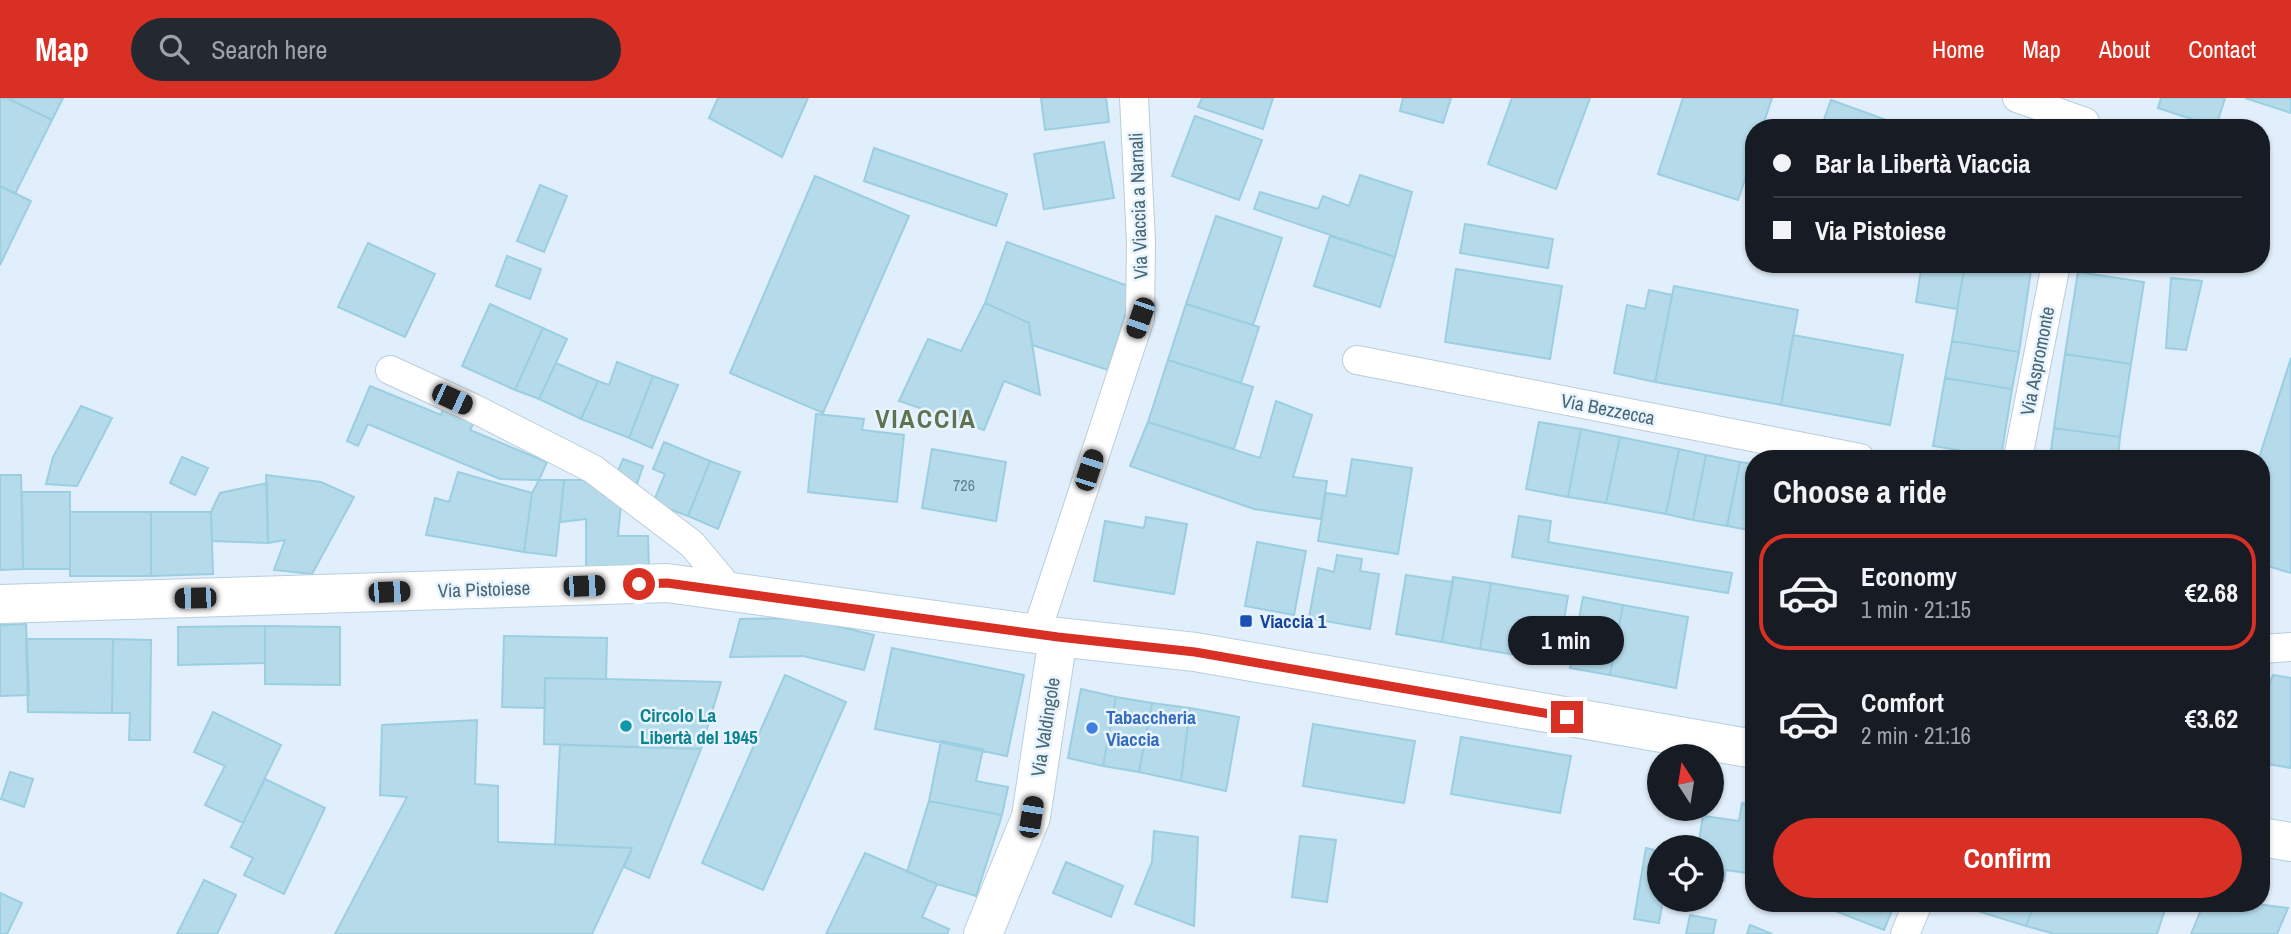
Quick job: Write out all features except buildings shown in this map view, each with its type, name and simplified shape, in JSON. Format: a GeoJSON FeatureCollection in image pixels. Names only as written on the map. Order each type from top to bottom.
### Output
{"type":"FeatureCollection","features":[{"type":"Feature","properties":{"kind":"main road","name":"Via Pistoiese"},"geometry":{"type":"LineString","coordinates":[[0,604],[667,583],[1047,635],[1195,652],[1745,747]]}},
{"type":"Feature","properties":{"kind":"main road","name":"Via Valdingole"},"geometry":{"type":"LineString","coordinates":[[983,934],[1031,817],[1047,635]]}},
{"type":"Feature","properties":{"kind":"main road"},"geometry":{"type":"LineString","coordinates":[[2270,838],[2291,842]]}},
{"type":"Feature","properties":{"kind":"street","name":"Via Viaccia a Narnali"},"geometry":{"type":"LineString","coordinates":[[1047,635],[1140,318],[1142,242],[1134,98]]}},
{"type":"Feature","properties":{"kind":"street"},"geometry":{"type":"LineString","coordinates":[[2017,98],[2087,116]]}},
{"type":"Feature","properties":{"kind":"street","name":"Via Aspromonte"},"geometry":{"type":"LineString","coordinates":[[2020,450],[2054,273]]}},
{"type":"Feature","properties":{"kind":"street","name":"Via Bezzecca"},"geometry":{"type":"LineString","coordinates":[[1357,360],[1819,450]]}},
{"type":"Feature","properties":{"kind":"street"},"geometry":{"type":"LineString","coordinates":[[390,370],[473,408],[593,469],[692,544],[732,592]]}},
{"type":"Feature","properties":{"kind":"street"},"geometry":{"type":"LineString","coordinates":[[2270,648],[2291,647]]}},
{"type":"Feature","properties":{"kind":"street"},"geometry":{"type":"LineString","coordinates":[[1905,934],[1914,912]]}},
{"type":"Feature","properties":{"kind":"place","name":"Viaccia 1"},"geometry":{"type":"Point","coordinates":[1246,621]}},
{"type":"Feature","properties":{"kind":"place","name":"Circolo La Libertà del 1945"},"geometry":{"type":"Point","coordinates":[626,726]}},
{"type":"Feature","properties":{"kind":"place","name":"Tabaccheria Viaccia"},"geometry":{"type":"Point","coordinates":[1092,728]}},
{"type":"Feature","properties":{"kind":"district","name":"VIACCIA"},"geometry":{"type":"Point","coordinates":[926,419]}},
{"type":"Feature","properties":{"kind":"route"},"geometry":{"type":"LineString","coordinates":[[639,584],[667,583],[1058,637],[1195,652],[1567,717]]}}]}
